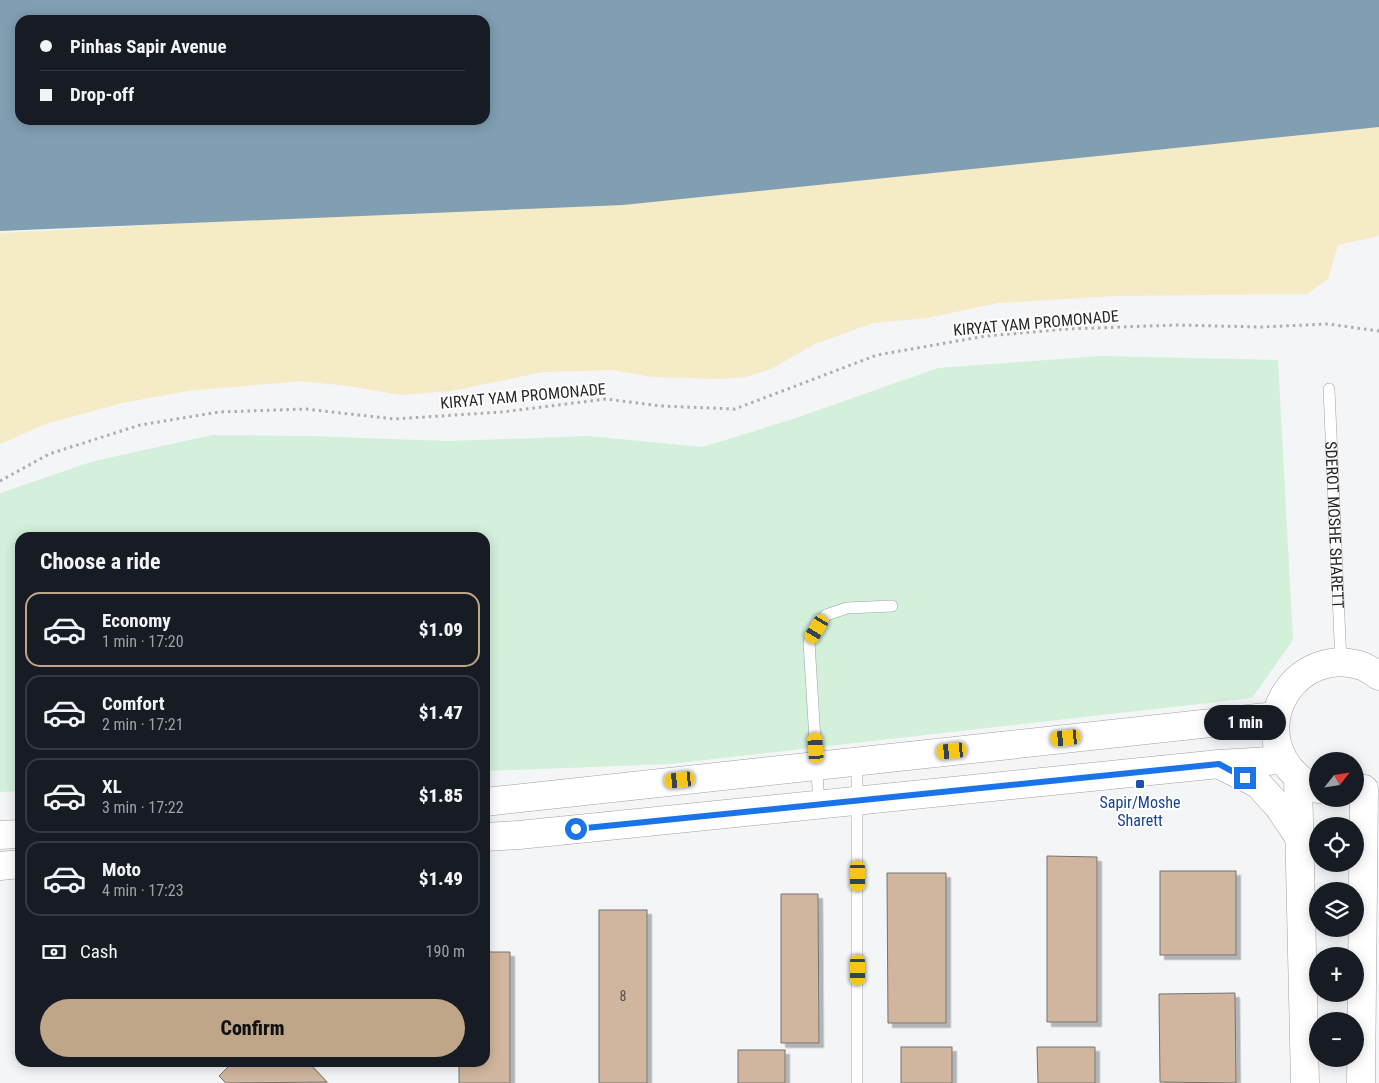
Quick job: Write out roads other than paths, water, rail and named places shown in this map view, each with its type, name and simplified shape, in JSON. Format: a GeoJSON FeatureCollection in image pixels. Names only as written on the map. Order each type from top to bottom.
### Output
{"type":"FeatureCollection","features":[{"type":"Feature","properties":{"kind":"street"},"geometry":{"type":"LineString","coordinates":[[1305,1083],[1299,776],[1276,739],[1276,716],[1282,699],[1292,683],[1306,672],[1323,665],[1341,663],[1363,666],[1379,676]]}},
{"type":"Feature","properties":{"kind":"street"},"geometry":{"type":"LineString","coordinates":[[490,801],[1276,716]]}},
{"type":"Feature","properties":{"kind":"street"},"geometry":{"type":"LineString","coordinates":[[490,837],[1219,764],[1299,776]]}},
{"type":"Feature","properties":{"kind":"street"},"geometry":{"type":"LineString","coordinates":[[1219,764],[1258,784],[1278,806],[1299,837]]}},
{"type":"Feature","properties":{"kind":"street"},"geometry":{"type":"LineString","coordinates":[[1364,833],[1366,787]]}},
{"type":"Feature","properties":{"kind":"street"},"geometry":{"type":"LineString","coordinates":[[1364,853],[1379,814]]}},
{"type":"Feature","properties":{"kind":"street"},"geometry":{"type":"LineString","coordinates":[[0,835],[15,834]]}},
{"type":"Feature","properties":{"kind":"street"},"geometry":{"type":"LineString","coordinates":[[0,866],[15,864]]}},
{"type":"Feature","properties":{"kind":"street"},"geometry":{"type":"LineString","coordinates":[[1361,1083],[1363,872]]}},
{"type":"Feature","properties":{"kind":"lane","name":"SDEROT MOSHE SHARETT"},"geometry":{"type":"LineString","coordinates":[[1329,389],[1341,663]]}},
{"type":"Feature","properties":{"kind":"lane"},"geometry":{"type":"LineString","coordinates":[[819,805],[809,642],[826,615],[847,608],[892,606]]}},
{"type":"Feature","properties":{"kind":"lane"},"geometry":{"type":"LineString","coordinates":[[857,761],[858,1083]]}},
{"type":"Feature","properties":{"kind":"water"},"geometry":{"type":"Polygon","coordinates":[[[0,0],[1379,0],[1379,127],[623,205],[0,231],[0,0]]]}},
{"type":"Feature","properties":{"kind":"place","name":"Sapir/Moshe Sharett"},"geometry":{"type":"Point","coordinates":[1140,784]}}]}
